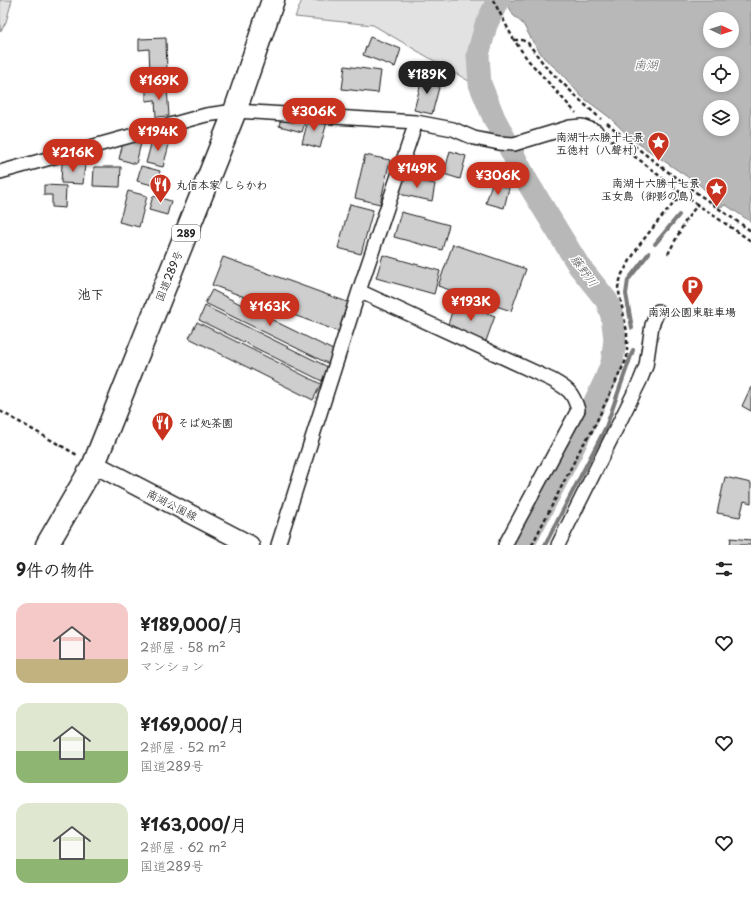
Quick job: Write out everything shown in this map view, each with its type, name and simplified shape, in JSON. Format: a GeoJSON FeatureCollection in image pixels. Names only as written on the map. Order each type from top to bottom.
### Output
{"type":"FeatureCollection","features":[{"type":"Feature","properties":{"kind":"highway","name":"国道289号"},"geometry":{"type":"LineString","coordinates":[[49,543],[94,464],[235,111],[273,0]]}},
{"type":"Feature","properties":{"kind":"main road","name":"南湖公園線"},"geometry":{"type":"LineString","coordinates":[[94,464],[250,545]]}},
{"type":"Feature","properties":{"kind":"street"},"geometry":{"type":"LineString","coordinates":[[0,172],[206,114],[235,111],[416,122],[453,129],[474,138],[499,143],[514,144],[570,127],[582,126],[596,130]]}},
{"type":"Feature","properties":{"kind":"street"},"geometry":{"type":"LineString","coordinates":[[278,545],[416,122]]}},
{"type":"Feature","properties":{"kind":"street"},"geometry":{"type":"LineString","coordinates":[[360,291],[552,380],[567,388],[575,399],[578,410],[505,545]]}},
{"type":"Feature","properties":{"kind":"street"},"geometry":{"type":"LineString","coordinates":[[558,545],[640,381],[646,366],[652,324],[658,311]]}},
{"type":"Feature","properties":{"kind":"path"},"geometry":{"type":"LineString","coordinates":[[493,0],[514,40],[528,60],[575,112],[596,130],[641,161],[682,194],[751,241]]}},
{"type":"Feature","properties":{"kind":"path"},"geometry":{"type":"LineString","coordinates":[[514,40],[522,40],[528,43],[546,67],[583,103],[622,136],[705,200],[751,231]]}},
{"type":"Feature","properties":{"kind":"path"},"geometry":{"type":"LineString","coordinates":[[532,545],[592,431],[626,358],[627,332],[618,287],[622,274],[640,244],[682,194]]}},
{"type":"Feature","properties":{"kind":"path"},"geometry":{"type":"LineString","coordinates":[[668,254],[686,220],[698,204]]}},
{"type":"Feature","properties":{"kind":"path"},"geometry":{"type":"LineString","coordinates":[[0,410],[94,464]]}},
{"type":"Feature","properties":{"kind":"shaded area"},"geometry":{"type":"Polygon","coordinates":[[[0,0],[12,0],[6,22],[0,32],[0,0]]]}},
{"type":"Feature","properties":{"kind":"shaded area"},"geometry":{"type":"Polygon","coordinates":[[[302,0],[491,0],[482,22],[479,87],[373,25],[295,17],[302,0]]]}},
{"type":"Feature","properties":{"kind":"water","name":"南湖"},"geometry":{"type":"Polygon","coordinates":[[[506,0],[751,0],[751,222],[726,205],[719,207],[711,203],[709,195],[701,186],[633,140],[609,117],[581,96],[561,73],[544,58],[523,24],[513,15],[506,0]]]}},
{"type":"Feature","properties":{"kind":"building"},"geometry":{"type":"Polygon","coordinates":[[[370,37],[401,49],[395,67],[363,55],[370,37]]]}},
{"type":"Feature","properties":{"kind":"building"},"geometry":{"type":"Polygon","coordinates":[[[166,38],[167,72],[150,73],[149,49],[139,50],[139,39],[166,38]]]}},
{"type":"Feature","properties":{"kind":"building"},"geometry":{"type":"Polygon","coordinates":[[[345,66],[381,71],[378,93],[342,89],[345,66]]]}},
{"type":"Feature","properties":{"kind":"building"},"geometry":{"type":"Polygon","coordinates":[[[423,75],[441,80],[432,114],[414,110],[423,75]]]}},
{"type":"Feature","properties":{"kind":"building"},"geometry":{"type":"Polygon","coordinates":[[[167,88],[169,116],[156,117],[155,100],[146,101],[146,90],[167,88]]]}},
{"type":"Feature","properties":{"kind":"building"},"geometry":{"type":"Polygon","coordinates":[[[284,106],[308,113],[302,132],[279,126],[284,106]]]}},
{"type":"Feature","properties":{"kind":"building"},"geometry":{"type":"Polygon","coordinates":[[[309,117],[327,122],[320,148],[302,143],[309,117]]]}},
{"type":"Feature","properties":{"kind":"building"},"geometry":{"type":"Polygon","coordinates":[[[153,137],[170,141],[163,167],[146,163],[153,137]]]}},
{"type":"Feature","properties":{"kind":"building"},"geometry":{"type":"Polygon","coordinates":[[[124,139],[141,143],[136,164],[119,159],[124,139]]]}},
{"type":"Feature","properties":{"kind":"building"},"geometry":{"type":"Polygon","coordinates":[[[450,151],[466,156],[460,179],[444,174],[450,151]]]}},
{"type":"Feature","properties":{"kind":"building"},"geometry":{"type":"Polygon","coordinates":[[[365,155],[390,160],[380,204],[355,198],[365,155]]]}},
{"type":"Feature","properties":{"kind":"building"},"geometry":{"type":"Polygon","coordinates":[[[62,163],[85,164],[83,184],[61,183],[62,163]]]}},
{"type":"Feature","properties":{"kind":"building"},"geometry":{"type":"Polygon","coordinates":[[[141,166],[160,171],[156,186],[137,181],[141,166]]]}},
{"type":"Feature","properties":{"kind":"building"},"geometry":{"type":"Polygon","coordinates":[[[94,167],[121,167],[120,187],[93,186],[94,167]]]}},
{"type":"Feature","properties":{"kind":"building"},"geometry":{"type":"Polygon","coordinates":[[[403,178],[435,184],[432,201],[399,194],[403,178]]]}},
{"type":"Feature","properties":{"kind":"building"},"geometry":{"type":"Polygon","coordinates":[[[492,183],[509,188],[504,208],[486,203],[492,183]]]}},
{"type":"Feature","properties":{"kind":"building"},"geometry":{"type":"Polygon","coordinates":[[[44,185],[66,186],[65,208],[52,207],[52,195],[44,195],[44,185]]]}},
{"type":"Feature","properties":{"kind":"building"},"geometry":{"type":"Polygon","coordinates":[[[128,191],[147,196],[139,227],[119,222],[128,191]]]}},
{"type":"Feature","properties":{"kind":"building"},"geometry":{"type":"Polygon","coordinates":[[[153,196],[171,201],[167,215],[149,210],[153,196]]]}},
{"type":"Feature","properties":{"kind":"building"},"geometry":{"type":"Polygon","coordinates":[[[350,204],[373,210],[361,254],[338,248],[350,204]]]}},
{"type":"Feature","properties":{"kind":"building"},"geometry":{"type":"Polygon","coordinates":[[[401,212],[449,225],[442,250],[394,237],[401,212]]]}},
{"type":"Feature","properties":{"kind":"building"},"geometry":{"type":"Polygon","coordinates":[[[453,244],[526,269],[511,311],[438,286],[453,244]]]}},
{"type":"Feature","properties":{"kind":"building"},"geometry":{"type":"Polygon","coordinates":[[[383,255],[440,271],[434,294],[376,278],[383,255]]]}},
{"type":"Feature","properties":{"kind":"building"},"geometry":{"type":"Polygon","coordinates":[[[223,257],[350,303],[340,332],[212,285],[223,257]]]}},
{"type":"Feature","properties":{"kind":"building"},"geometry":{"type":"Polygon","coordinates":[[[212,290],[335,351],[329,364],[205,303],[212,290]]]}},
{"type":"Feature","properties":{"kind":"building"},"geometry":{"type":"Polygon","coordinates":[[[455,302],[495,316],[486,341],[447,328],[455,302]]]}},
{"type":"Feature","properties":{"kind":"building"},"geometry":{"type":"Polygon","coordinates":[[[205,306],[328,367],[322,381],[199,320],[205,306]]]}},
{"type":"Feature","properties":{"kind":"building"},"geometry":{"type":"Polygon","coordinates":[[[197,322],[321,384],[313,400],[189,338],[197,322]]]}},
{"type":"Feature","properties":{"kind":"building"},"geometry":{"type":"Polygon","coordinates":[[[751,387],[751,411],[742,406],[751,387]]]}},
{"type":"Feature","properties":{"kind":"building"},"geometry":{"type":"Polygon","coordinates":[[[725,477],[751,483],[751,503],[744,501],[740,517],[717,513],[725,477]]]}},
{"type":"Feature","properties":{"kind":"building"},"geometry":{"type":"Polygon","coordinates":[[[731,538],[751,540],[751,545],[730,545],[731,538]]]}},
{"type":"Feature","properties":{"kind":"waterway","name":"藤野川"},"geometry":{"type":"LineString","coordinates":[[499,0],[486,25],[478,55],[480,84],[494,118],[528,183],[579,266],[607,301],[612,316],[615,339],[612,363],[605,381],[572,450],[523,545]]}},
{"type":"Feature","properties":{"kind":"waterway"},"geometry":{"type":"LineString","coordinates":[[655,244],[679,215]]}},
{"type":"Feature","properties":{"kind":"waterway"},"geometry":{"type":"LineString","coordinates":[[632,328],[626,294],[628,280],[649,253]]}},
{"type":"Feature","properties":{"kind":"waterway"},"geometry":{"type":"LineString","coordinates":[[545,545],[606,427],[633,350]]}},
{"type":"Feature","properties":{"kind":"place","name":"南湖十六勝十七景 五徳村（八聲村）"},"geometry":{"type":"Point","coordinates":[659,162]}},
{"type":"Feature","properties":{"kind":"place","name":"丸信本家 しらかわ"},"geometry":{"type":"Point","coordinates":[160,204]}},
{"type":"Feature","properties":{"kind":"place","name":"南湖十六勝十七景 玉女島（御影の島）"},"geometry":{"type":"Point","coordinates":[716,208]}},
{"type":"Feature","properties":{"kind":"place","name":"南湖公園東駐車場"},"geometry":{"type":"Point","coordinates":[692,306]}},
{"type":"Feature","properties":{"kind":"place","name":"そば処茶園"},"geometry":{"type":"Point","coordinates":[163,442]}},
{"type":"Feature","properties":{"kind":"district","name":"池下"},"geometry":{"type":"Point","coordinates":[91,294]}}]}
